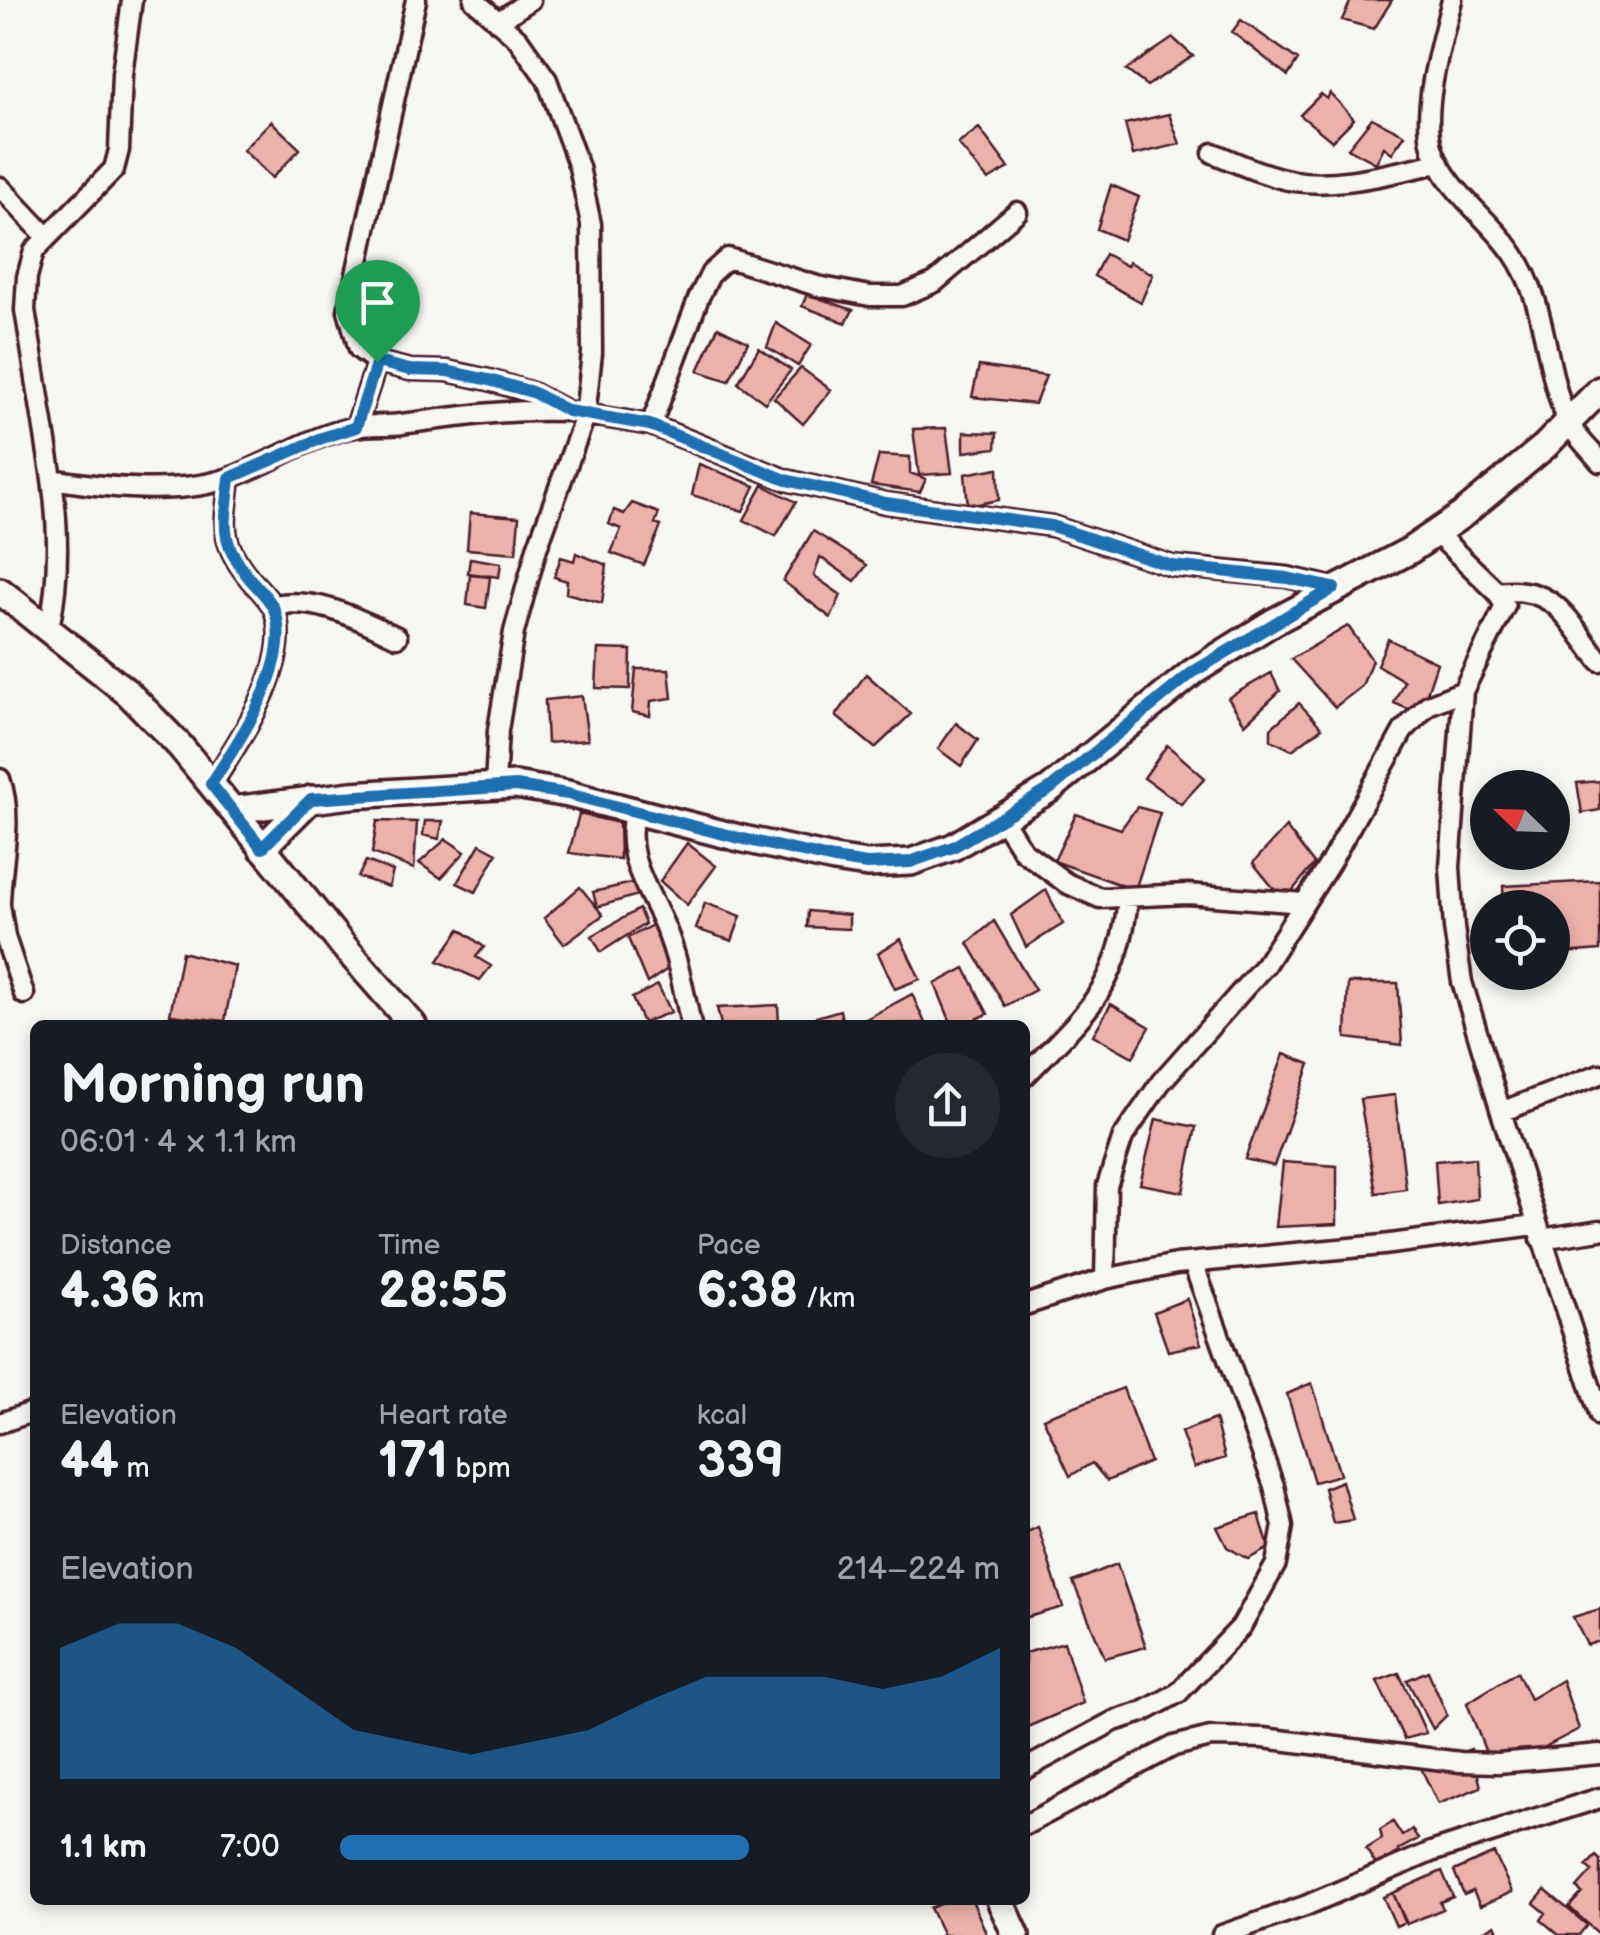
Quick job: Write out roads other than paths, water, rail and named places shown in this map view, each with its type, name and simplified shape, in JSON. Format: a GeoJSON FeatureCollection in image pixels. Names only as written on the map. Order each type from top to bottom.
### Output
{"type":"FeatureCollection","features":[{"type":"Feature","properties":{"kind":"main road"},"geometry":{"type":"LineString","coordinates":[[232,810],[311,799],[516,786],[568,794],[739,838],[867,864],[910,862],[953,847],[1050,789],[1193,672],[1436,533],[1476,504],[1600,390]]}},
{"type":"Feature","properties":{"kind":"main road"},"geometry":{"type":"LineString","coordinates":[[0,590],[128,693],[180,746],[409,1020]]}},
{"type":"Feature","properties":{"kind":"main road"},"geometry":{"type":"LineString","coordinates":[[262,848],[311,799]]}},
{"type":"Feature","properties":{"kind":"main road"},"geometry":{"type":"LineString","coordinates":[[1002,1905],[1016,1935]]}},
{"type":"Feature","properties":{"kind":"street"},"geometry":{"type":"LineString","coordinates":[[50,628],[57,590],[58,548],[52,479],[25,310],[27,277],[34,251],[114,169],[132,0]]}},
{"type":"Feature","properties":{"kind":"street"},"geometry":{"type":"LineString","coordinates":[[416,0],[348,311],[359,348],[377,362],[410,370],[447,371],[532,392],[576,414]]}},
{"type":"Feature","properties":{"kind":"street"},"geometry":{"type":"LineString","coordinates":[[474,0],[518,39],[547,80],[583,186],[591,224],[592,353],[514,632],[498,730],[495,786]]}},
{"type":"Feature","properties":{"kind":"street"},"geometry":{"type":"LineString","coordinates":[[498,22],[530,0]]}},
{"type":"Feature","properties":{"kind":"street"},"geometry":{"type":"LineString","coordinates":[[1452,0],[1435,74],[1429,121],[1432,149],[1514,254],[1534,300],[1568,422],[1600,462]]}},
{"type":"Feature","properties":{"kind":"street"},"geometry":{"type":"LineString","coordinates":[[1213,153],[1294,180],[1325,182],[1440,163]]}},
{"type":"Feature","properties":{"kind":"street"},"geometry":{"type":"LineString","coordinates":[[0,188],[47,237]]}},
{"type":"Feature","properties":{"kind":"street"},"geometry":{"type":"LineString","coordinates":[[650,425],[699,297],[711,273],[728,258],[817,286],[870,296],[902,296],[935,282],[1017,212]]}},
{"type":"Feature","properties":{"kind":"street"},"geometry":{"type":"LineString","coordinates":[[356,427],[377,362]]}},
{"type":"Feature","properties":{"kind":"street"},"geometry":{"type":"LineString","coordinates":[[52,479],[130,488],[188,486],[230,478],[356,427],[493,411],[576,414],[650,425],[786,480],[886,503],[1052,526],[1172,566],[1287,578],[1334,588]]}},
{"type":"Feature","properties":{"kind":"street"},"geometry":{"type":"LineString","coordinates":[[211,784],[237,744],[274,665],[280,633],[273,605],[230,553],[226,522],[230,478]]}},
{"type":"Feature","properties":{"kind":"street"},"geometry":{"type":"LineString","coordinates":[[1436,533],[1497,592],[1506,606],[1463,690],[1450,867],[1462,982],[1538,1232],[1600,1416]]}},
{"type":"Feature","properties":{"kind":"street"},"geometry":{"type":"LineString","coordinates":[[1497,592],[1538,594],[1564,611],[1600,661]]}},
{"type":"Feature","properties":{"kind":"street"},"geometry":{"type":"LineString","coordinates":[[273,605],[296,601],[323,605],[397,637]]}},
{"type":"Feature","properties":{"kind":"street"},"geometry":{"type":"LineString","coordinates":[[1105,1278],[1107,1186],[1124,1136],[1161,1082],[1265,964],[1330,862],[1403,731],[1428,705],[1463,690]]}},
{"type":"Feature","properties":{"kind":"street"},"geometry":{"type":"LineString","coordinates":[[0,779],[7,828],[0,904],[5,936],[24,994]]}},
{"type":"Feature","properties":{"kind":"street"},"geometry":{"type":"LineString","coordinates":[[635,810],[629,830],[633,858],[664,926],[680,972],[690,1020]]}},
{"type":"Feature","properties":{"kind":"street"},"geometry":{"type":"LineString","coordinates":[[1002,818],[1023,851],[1066,883],[1100,898],[1188,894],[1302,904]]}},
{"type":"Feature","properties":{"kind":"street"},"geometry":{"type":"LineString","coordinates":[[1030,1071],[1102,992],[1114,970],[1126,925],[1128,898]]}},
{"type":"Feature","properties":{"kind":"street"},"geometry":{"type":"LineString","coordinates":[[1501,1112],[1600,1074]]}},
{"type":"Feature","properties":{"kind":"street"},"geometry":{"type":"LineString","coordinates":[[1030,1303],[1105,1278],[1193,1263],[1538,1232],[1600,1230]]}},
{"type":"Feature","properties":{"kind":"street"},"geometry":{"type":"LineString","coordinates":[[1030,1766],[1114,1720],[1142,1712],[1178,1692],[1241,1627],[1276,1564],[1283,1526],[1274,1486],[1193,1263]]}},
{"type":"Feature","properties":{"kind":"street"},"geometry":{"type":"LineString","coordinates":[[0,1423],[30,1414]]}},
{"type":"Feature","properties":{"kind":"street"},"geometry":{"type":"LineString","coordinates":[[1030,1823],[1174,1746],[1210,1737],[1264,1738],[1460,1762],[1513,1762],[1600,1754]]}},
{"type":"Feature","properties":{"kind":"street"},"geometry":{"type":"LineString","coordinates":[[1222,1935],[1306,1906],[1431,1852],[1600,1798]]}}]}
